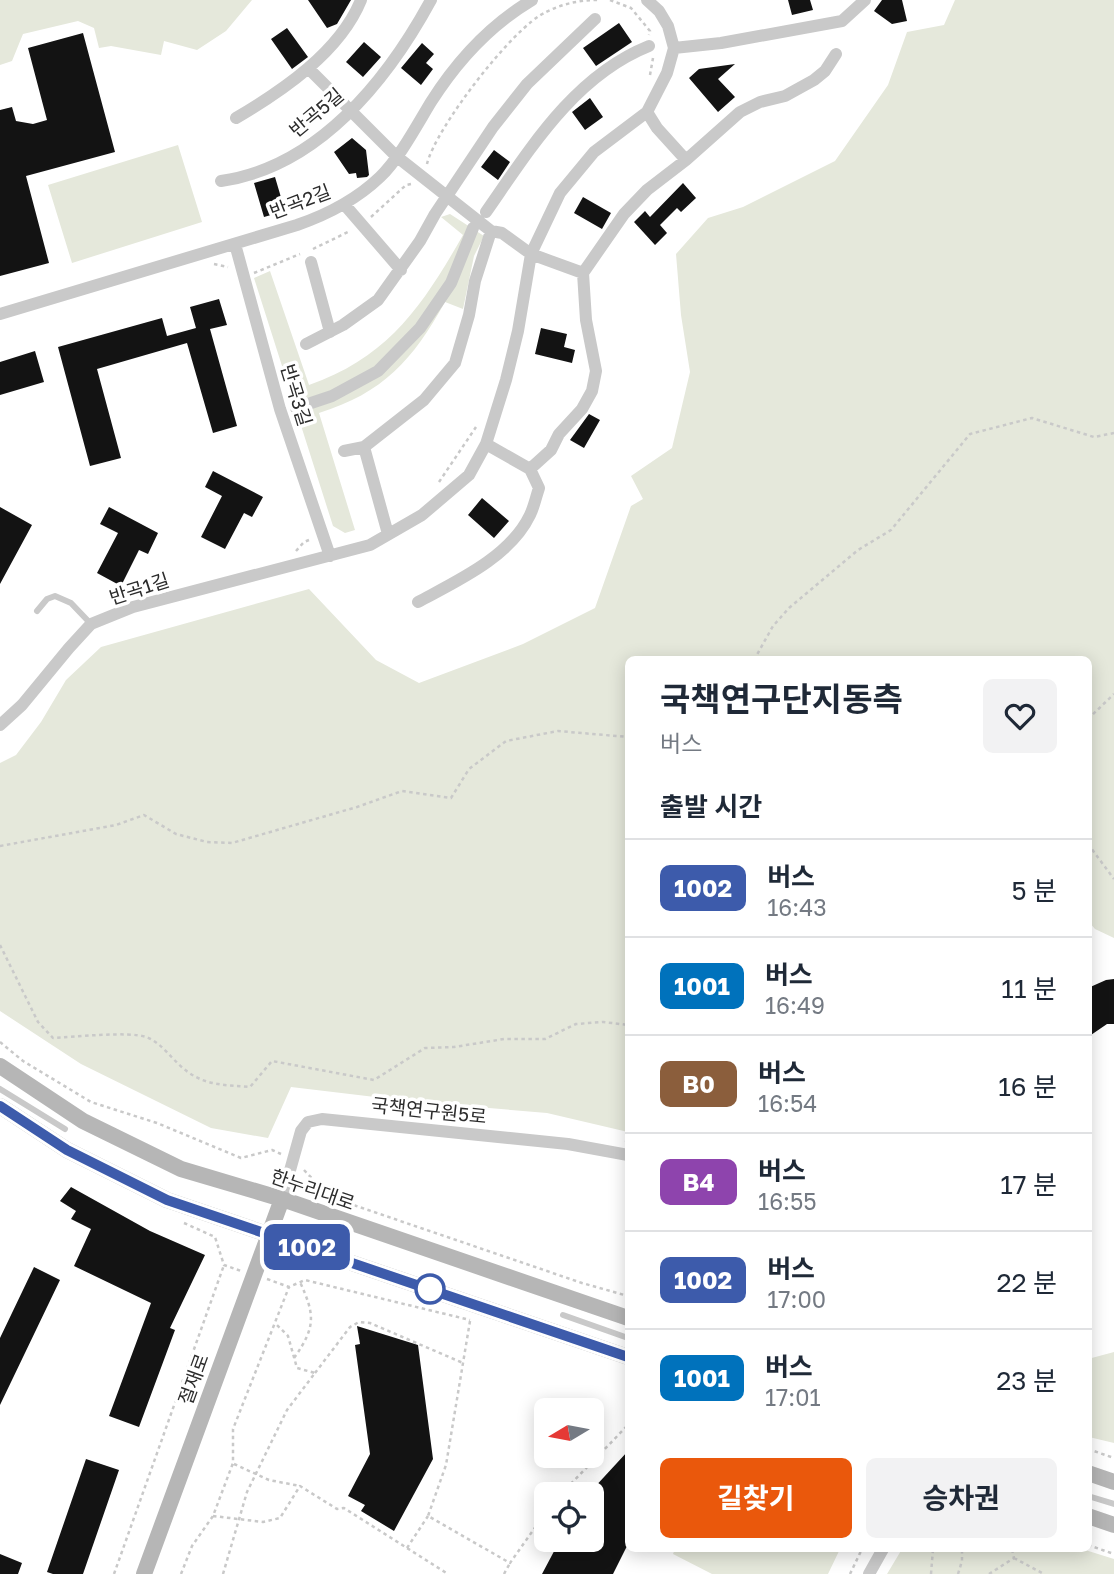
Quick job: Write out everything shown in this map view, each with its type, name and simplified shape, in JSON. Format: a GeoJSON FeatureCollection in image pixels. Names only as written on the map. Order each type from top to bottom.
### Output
{"type":"FeatureCollection","features":[{"type":"Feature","properties":{"kind":"street"},"geometry":{"type":"LineString","coordinates":[[236,118],[309,69],[348,22],[361,0]]}},
{"type":"Feature","properties":{"kind":"street","name":"반곡5길"},"geometry":{"type":"LineString","coordinates":[[221,181],[239,178],[281,162],[307,147],[352,110],[403,47],[431,0]]}},
{"type":"Feature","properties":{"kind":"street","name":"반곡2길"},"geometry":{"type":"LineString","coordinates":[[0,314],[307,222],[344,204],[381,176],[454,69],[490,29],[532,0]]}},
{"type":"Feature","properties":{"kind":"street"},"geometry":{"type":"LineString","coordinates":[[647,0],[659,11],[668,26],[674,48],[667,73],[648,112],[657,128],[686,160]]}},
{"type":"Feature","properties":{"kind":"street"},"geometry":{"type":"LineString","coordinates":[[674,48],[757,37],[842,21],[865,0]]}},
{"type":"Feature","properties":{"kind":"street"},"geometry":{"type":"LineString","coordinates":[[306,344],[330,332],[378,300],[401,270],[493,127],[527,84],[595,19]]}},
{"type":"Feature","properties":{"kind":"street"},"geometry":{"type":"LineString","coordinates":[[486,212],[531,147],[561,110],[609,67],[628,54],[649,46]]}},
{"type":"Feature","properties":{"kind":"street"},"geometry":{"type":"LineString","coordinates":[[530,470],[551,450],[559,434],[582,409],[592,391],[596,371],[586,320],[583,273],[624,214],[647,190],[740,112],[760,102],[785,96],[814,80],[825,71],[836,54]]}},
{"type":"Feature","properties":{"kind":"street"},"geometry":{"type":"LineString","coordinates":[[309,69],[396,156],[491,231],[502,233],[531,254],[583,273]]}},
{"type":"Feature","properties":{"kind":"street","name":"반곡1길"},"geometry":{"type":"LineString","coordinates":[[0,725],[22,705],[91,624],[133,607],[370,545],[422,515],[469,475],[486,444],[518,331],[531,254],[560,193],[594,152],[648,112]]}},
{"type":"Feature","properties":{"kind":"street"},"geometry":{"type":"LineString","coordinates":[[344,204],[401,270]]}},
{"type":"Feature","properties":{"kind":"street"},"geometry":{"type":"LineString","coordinates":[[296,408],[332,397],[378,371],[420,328],[451,282],[473,228]]}},
{"type":"Feature","properties":{"kind":"street"},"geometry":{"type":"LineString","coordinates":[[344,451],[364,447],[424,400],[455,363],[470,315],[475,281],[491,231]]}},
{"type":"Feature","properties":{"kind":"street","name":"반곡3길"},"geometry":{"type":"LineString","coordinates":[[235,244],[280,409],[330,556]]}},
{"type":"Feature","properties":{"kind":"street"},"geometry":{"type":"LineString","coordinates":[[308,255],[330,332]]}},
{"type":"Feature","properties":{"kind":"street"},"geometry":{"type":"LineString","coordinates":[[418,602],[462,578],[500,551],[519,532],[530,515],[539,488],[530,470],[486,444]]}},
{"type":"Feature","properties":{"kind":"street"},"geometry":{"type":"LineString","coordinates":[[364,447],[387,534]]}},
{"type":"Feature","properties":{"kind":"street","name":"한누리대로"},"geometry":{"type":"LineString","coordinates":[[0,1066],[83,1121],[181,1169],[282,1199],[625,1317]]}},
{"type":"Feature","properties":{"kind":"street"},"geometry":{"type":"LineString","coordinates":[[0,1106],[67,1150],[167,1200],[625,1356]]}},
{"type":"Feature","properties":{"kind":"street","name":"국책연구원5로"},"geometry":{"type":"LineString","coordinates":[[282,1199],[301,1131],[308,1122],[322,1119],[568,1144],[625,1154]]}},
{"type":"Feature","properties":{"kind":"street","name":"절재로"},"geometry":{"type":"LineString","coordinates":[[144,1574],[282,1199]]}},
{"type":"Feature","properties":{"kind":"street"},"geometry":{"type":"LineString","coordinates":[[1092,1475],[1114,1482]]}},
{"type":"Feature","properties":{"kind":"street"},"geometry":{"type":"LineString","coordinates":[[1092,1517],[1114,1525]]}},
{"type":"Feature","properties":{"kind":"street"},"geometry":{"type":"LineString","coordinates":[[870,1574],[881,1552]]}},
{"type":"Feature","properties":{"kind":"lane"},"geometry":{"type":"LineString","coordinates":[[37,611],[55,596],[71,603],[91,624]]}},
{"type":"Feature","properties":{"kind":"lane"},"geometry":{"type":"LineString","coordinates":[[0,1089],[65,1129]]}},
{"type":"Feature","properties":{"kind":"lane"},"geometry":{"type":"LineString","coordinates":[[563,1315],[625,1337]]}},
{"type":"Feature","properties":{"kind":"lane"},"geometry":{"type":"LineString","coordinates":[[1092,1497],[1114,1504]]}},
{"type":"Feature","properties":{"kind":"path"},"geometry":{"type":"LineString","coordinates":[[213,264],[228,267],[236,279],[244,277],[308,255],[360,224],[422,175],[454,112],[492,63],[521,32],[543,13],[577,1],[598,0]]}},
{"type":"Feature","properties":{"kind":"path"},"geometry":{"type":"LineString","coordinates":[[610,0],[631,8],[650,31],[649,46]]}},
{"type":"Feature","properties":{"kind":"path"},"geometry":{"type":"LineString","coordinates":[[756,656],[773,626],[789,608],[858,550],[891,530],[970,434],[1032,418],[1094,437],[1114,433]]}},
{"type":"Feature","properties":{"kind":"path"},"geometry":{"type":"LineString","coordinates":[[1092,715],[1114,694]]}},
{"type":"Feature","properties":{"kind":"path"},"geometry":{"type":"LineString","coordinates":[[0,846],[116,825],[144,815],[176,834],[207,842],[232,843],[358,807],[402,791],[450,798],[469,769],[506,741],[558,731],[625,737]]}},
{"type":"Feature","properties":{"kind":"path"},"geometry":{"type":"LineString","coordinates":[[1092,849],[1114,879]]}},
{"type":"Feature","properties":{"kind":"path"},"geometry":{"type":"LineString","coordinates":[[0,945],[38,1022],[53,1038],[111,1035],[145,1037],[164,1049],[187,1072],[211,1085],[250,1087],[272,1061],[374,1080],[425,1048],[454,1047],[504,1039],[545,1039],[576,1024],[603,1022],[625,1025]]}},
{"type":"Feature","properties":{"kind":"path"},"geometry":{"type":"LineString","coordinates":[[0,1042],[23,1061],[91,1102],[158,1123],[241,1158],[272,1150],[293,1160],[330,1197],[625,1295]]}},
{"type":"Feature","properties":{"kind":"path"},"geometry":{"type":"LineString","coordinates":[[114,1574],[224,1265],[215,1237],[178,1220]]}},
{"type":"Feature","properties":{"kind":"path"},"geometry":{"type":"LineString","coordinates":[[224,1265],[289,1287],[305,1280],[470,1320],[446,1465],[428,1516],[407,1548]]}},
{"type":"Feature","properties":{"kind":"path"},"geometry":{"type":"LineString","coordinates":[[294,1358],[312,1327],[312,1310],[300,1282]]}},
{"type":"Feature","properties":{"kind":"path"},"geometry":{"type":"LineString","coordinates":[[181,1574],[192,1546],[213,1516],[233,1463],[233,1429],[289,1287]]}},
{"type":"Feature","properties":{"kind":"path"},"geometry":{"type":"LineString","coordinates":[[223,1574],[238,1518],[287,1410],[349,1327],[359,1322],[370,1323],[463,1363]]}},
{"type":"Feature","properties":{"kind":"path"},"geometry":{"type":"LineString","coordinates":[[275,1323],[288,1336],[297,1368],[315,1373]]}},
{"type":"Feature","properties":{"kind":"path"},"geometry":{"type":"LineString","coordinates":[[573,1482],[625,1428]]}},
{"type":"Feature","properties":{"kind":"path"},"geometry":{"type":"LineString","coordinates":[[1092,1450],[1114,1458]]}},
{"type":"Feature","properties":{"kind":"path"},"geometry":{"type":"LineString","coordinates":[[233,1463],[283,1484],[300,1486],[337,1509],[344,1508],[448,1574]]}},
{"type":"Feature","properties":{"kind":"path"},"geometry":{"type":"LineString","coordinates":[[213,1516],[263,1522],[280,1518],[300,1486]]}},
{"type":"Feature","properties":{"kind":"path"},"geometry":{"type":"LineString","coordinates":[[428,1516],[510,1563]]}},
{"type":"Feature","properties":{"kind":"path"},"geometry":{"type":"LineString","coordinates":[[504,1574],[534,1529]]}},
{"type":"Feature","properties":{"kind":"path"},"geometry":{"type":"LineString","coordinates":[[1092,1546],[1114,1554]]}},
{"type":"Feature","properties":{"kind":"path"},"geometry":{"type":"LineString","coordinates":[[850,1574],[861,1552]]}},
{"type":"Feature","properties":{"kind":"path"},"geometry":{"type":"LineString","coordinates":[[931,1574],[933,1552]]}},
{"type":"Feature","properties":{"kind":"path"},"geometry":{"type":"LineString","coordinates":[[958,1574],[962,1552]]}},
{"type":"Feature","properties":{"kind":"path"},"geometry":{"type":"LineString","coordinates":[[1013,1552],[1014,1558],[1044,1574]]}},
{"type":"Feature","properties":{"kind":"path"},"geometry":{"type":"LineString","coordinates":[[989,1574],[1014,1558]]}},
{"type":"Feature","properties":{"kind":"shaded area"},"geometry":{"type":"Polygon","coordinates":[[[0,0],[252,0],[226,31],[197,50],[164,41],[161,55],[111,46],[99,48],[94,28],[78,21],[23,34],[12,61],[0,65],[0,0]]]}},
{"type":"Feature","properties":{"kind":"shaded area"},"geometry":{"type":"Polygon","coordinates":[[[955,0],[1114,0],[1114,938],[1092,926],[1092,656],[625,656],[625,1131],[547,1113],[417,1102],[291,1087],[268,1138],[211,1128],[81,1064],[0,1011],[0,763],[16,755],[41,722],[66,680],[101,647],[309,589],[376,660],[419,683],[523,644],[595,608],[631,506],[643,499],[631,476],[672,448],[690,372],[681,315],[676,254],[708,218],[743,207],[835,161],[888,85],[907,32],[944,25],[955,0]]]}},
{"type":"Feature","properties":{"kind":"shaded area"},"geometry":{"type":"Polygon","coordinates":[[[178,145],[202,222],[72,263],[48,185],[178,145]]]}},
{"type":"Feature","properties":{"kind":"shaded area"},"geometry":{"type":"Polygon","coordinates":[[[450,214],[484,236],[474,256],[463,309],[445,302],[421,341],[394,372],[361,395],[319,413],[355,530],[345,533],[333,526],[254,278],[270,271],[309,385],[361,360],[401,326],[418,306],[463,235],[441,217],[450,214]]]}},
{"type":"Feature","properties":{"kind":"shaded area"},"geometry":{"type":"Polygon","coordinates":[[[1114,1352],[1114,1443],[1092,1438],[1092,1358],[1114,1352]]]}},
{"type":"Feature","properties":{"kind":"shaded area"},"geometry":{"type":"Polygon","coordinates":[[[839,1552],[828,1574],[712,1574],[673,1554],[839,1552]]]}},
{"type":"Feature","properties":{"kind":"shaded area"},"geometry":{"type":"Polygon","coordinates":[[[900,1552],[1092,1552],[1114,1559],[1114,1574],[887,1574],[900,1552]]]}},
{"type":"Feature","properties":{"kind":"building"},"geometry":{"type":"Polygon","coordinates":[[[308,0],[351,0],[337,24],[327,28],[308,0]]]}},
{"type":"Feature","properties":{"kind":"building"},"geometry":{"type":"Polygon","coordinates":[[[788,0],[810,0],[813,10],[792,15],[788,0]]]}},
{"type":"Feature","properties":{"kind":"building"},"geometry":{"type":"Polygon","coordinates":[[[882,0],[902,0],[907,21],[892,24],[874,11],[882,0]]]}},
{"type":"Feature","properties":{"kind":"building"},"geometry":{"type":"Polygon","coordinates":[[[619,23],[632,42],[596,66],[583,48],[619,23]]]}},
{"type":"Feature","properties":{"kind":"building"},"geometry":{"type":"Polygon","coordinates":[[[287,28],[308,57],[292,69],[271,39],[287,28]]]}},
{"type":"Feature","properties":{"kind":"building"},"geometry":{"type":"Polygon","coordinates":[[[83,33],[115,152],[26,176],[49,263],[0,276],[0,110],[12,107],[16,121],[33,124],[47,120],[28,48],[83,33]]]}},
{"type":"Feature","properties":{"kind":"building"},"geometry":{"type":"Polygon","coordinates":[[[364,42],[381,57],[363,77],[346,62],[364,42]]]}},
{"type":"Feature","properties":{"kind":"building"},"geometry":{"type":"Polygon","coordinates":[[[422,43],[434,54],[426,63],[433,69],[421,85],[401,68],[422,43]]]}},
{"type":"Feature","properties":{"kind":"building"},"geometry":{"type":"Polygon","coordinates":[[[735,64],[718,79],[735,97],[718,112],[689,78],[699,69],[735,64]]]}},
{"type":"Feature","properties":{"kind":"building"},"geometry":{"type":"Polygon","coordinates":[[[590,98],[603,117],[585,130],[572,112],[590,98]]]}},
{"type":"Feature","properties":{"kind":"building"},"geometry":{"type":"Polygon","coordinates":[[[352,138],[366,150],[367,177],[357,178],[356,173],[349,174],[334,152],[352,138]]]}},
{"type":"Feature","properties":{"kind":"building"},"geometry":{"type":"Polygon","coordinates":[[[494,150],[510,162],[498,180],[481,167],[494,150]]]}},
{"type":"Feature","properties":{"kind":"building"},"geometry":{"type":"Polygon","coordinates":[[[275,177],[285,211],[264,217],[254,183],[275,177]]]}},
{"type":"Feature","properties":{"kind":"building"},"geometry":{"type":"Polygon","coordinates":[[[683,183],[696,198],[681,212],[677,208],[660,225],[667,233],[655,245],[634,222],[645,211],[650,217],[683,183]]]}},
{"type":"Feature","properties":{"kind":"building"},"geometry":{"type":"Polygon","coordinates":[[[583,197],[611,213],[602,229],[574,213],[583,197]]]}},
{"type":"Feature","properties":{"kind":"building"},"geometry":{"type":"Polygon","coordinates":[[[219,299],[227,325],[210,329],[237,426],[213,433],[187,343],[97,369],[121,458],[90,466],[58,347],[162,318],[167,336],[196,328],[190,307],[219,299]]]}},
{"type":"Feature","properties":{"kind":"building"},"geometry":{"type":"Polygon","coordinates":[[[541,328],[567,334],[564,347],[575,350],[572,363],[535,354],[541,328]]]}},
{"type":"Feature","properties":{"kind":"building"},"geometry":{"type":"Polygon","coordinates":[[[35,351],[44,382],[0,395],[0,362],[35,351]]]}},
{"type":"Feature","properties":{"kind":"building"},"geometry":{"type":"Polygon","coordinates":[[[589,414],[600,420],[584,448],[570,440],[589,414]]]}},
{"type":"Feature","properties":{"kind":"building"},"geometry":{"type":"Polygon","coordinates":[[[213,471],[263,497],[252,517],[244,513],[225,549],[201,537],[222,496],[205,487],[213,471]]]}},
{"type":"Feature","properties":{"kind":"building"},"geometry":{"type":"Polygon","coordinates":[[[482,498],[509,521],[494,538],[468,515],[482,498]]]}},
{"type":"Feature","properties":{"kind":"building"},"geometry":{"type":"Polygon","coordinates":[[[0,507],[32,525],[0,584],[0,507]]]}},
{"type":"Feature","properties":{"kind":"building"},"geometry":{"type":"Polygon","coordinates":[[[109,507],[158,533],[148,554],[139,550],[121,586],[97,573],[118,533],[100,524],[109,507]]]}},
{"type":"Feature","properties":{"kind":"building"},"geometry":{"type":"Polygon","coordinates":[[[1114,979],[1114,1024],[1107,1024],[1092,1034],[1092,986],[1114,979]]]}},
{"type":"Feature","properties":{"kind":"building"},"geometry":{"type":"Polygon","coordinates":[[[71,1187],[150,1231],[205,1255],[170,1328],[175,1330],[139,1427],[109,1416],[151,1303],[74,1266],[91,1229],[71,1219],[76,1211],[60,1201],[71,1187]]]}},
{"type":"Feature","properties":{"kind":"building"},"geometry":{"type":"Polygon","coordinates":[[[34,1267],[60,1280],[0,1405],[0,1338],[34,1267]]]}},
{"type":"Feature","properties":{"kind":"building"},"geometry":{"type":"Polygon","coordinates":[[[357,1326],[418,1345],[433,1459],[394,1531],[361,1511],[365,1505],[348,1496],[370,1454],[355,1345],[360,1344],[357,1326]]]}},
{"type":"Feature","properties":{"kind":"building"},"geometry":{"type":"Polygon","coordinates":[[[625,1454],[625,1550],[613,1574],[542,1574],[554,1552],[604,1552],[604,1482],[599,1482],[625,1454]]]}},
{"type":"Feature","properties":{"kind":"building"},"geometry":{"type":"Polygon","coordinates":[[[86,1459],[119,1470],[83,1574],[53,1574],[47,1572],[86,1459]]]}},
{"type":"Feature","properties":{"kind":"building"},"geometry":{"type":"Polygon","coordinates":[[[0,1554],[22,1563],[18,1574],[0,1574],[0,1554]]]}},
{"type":"Feature","properties":{"kind":"bus line","name":"1002"},"geometry":{"type":"LineString","coordinates":[[0,1106],[67,1150],[167,1200],[625,1356]]}}]}
